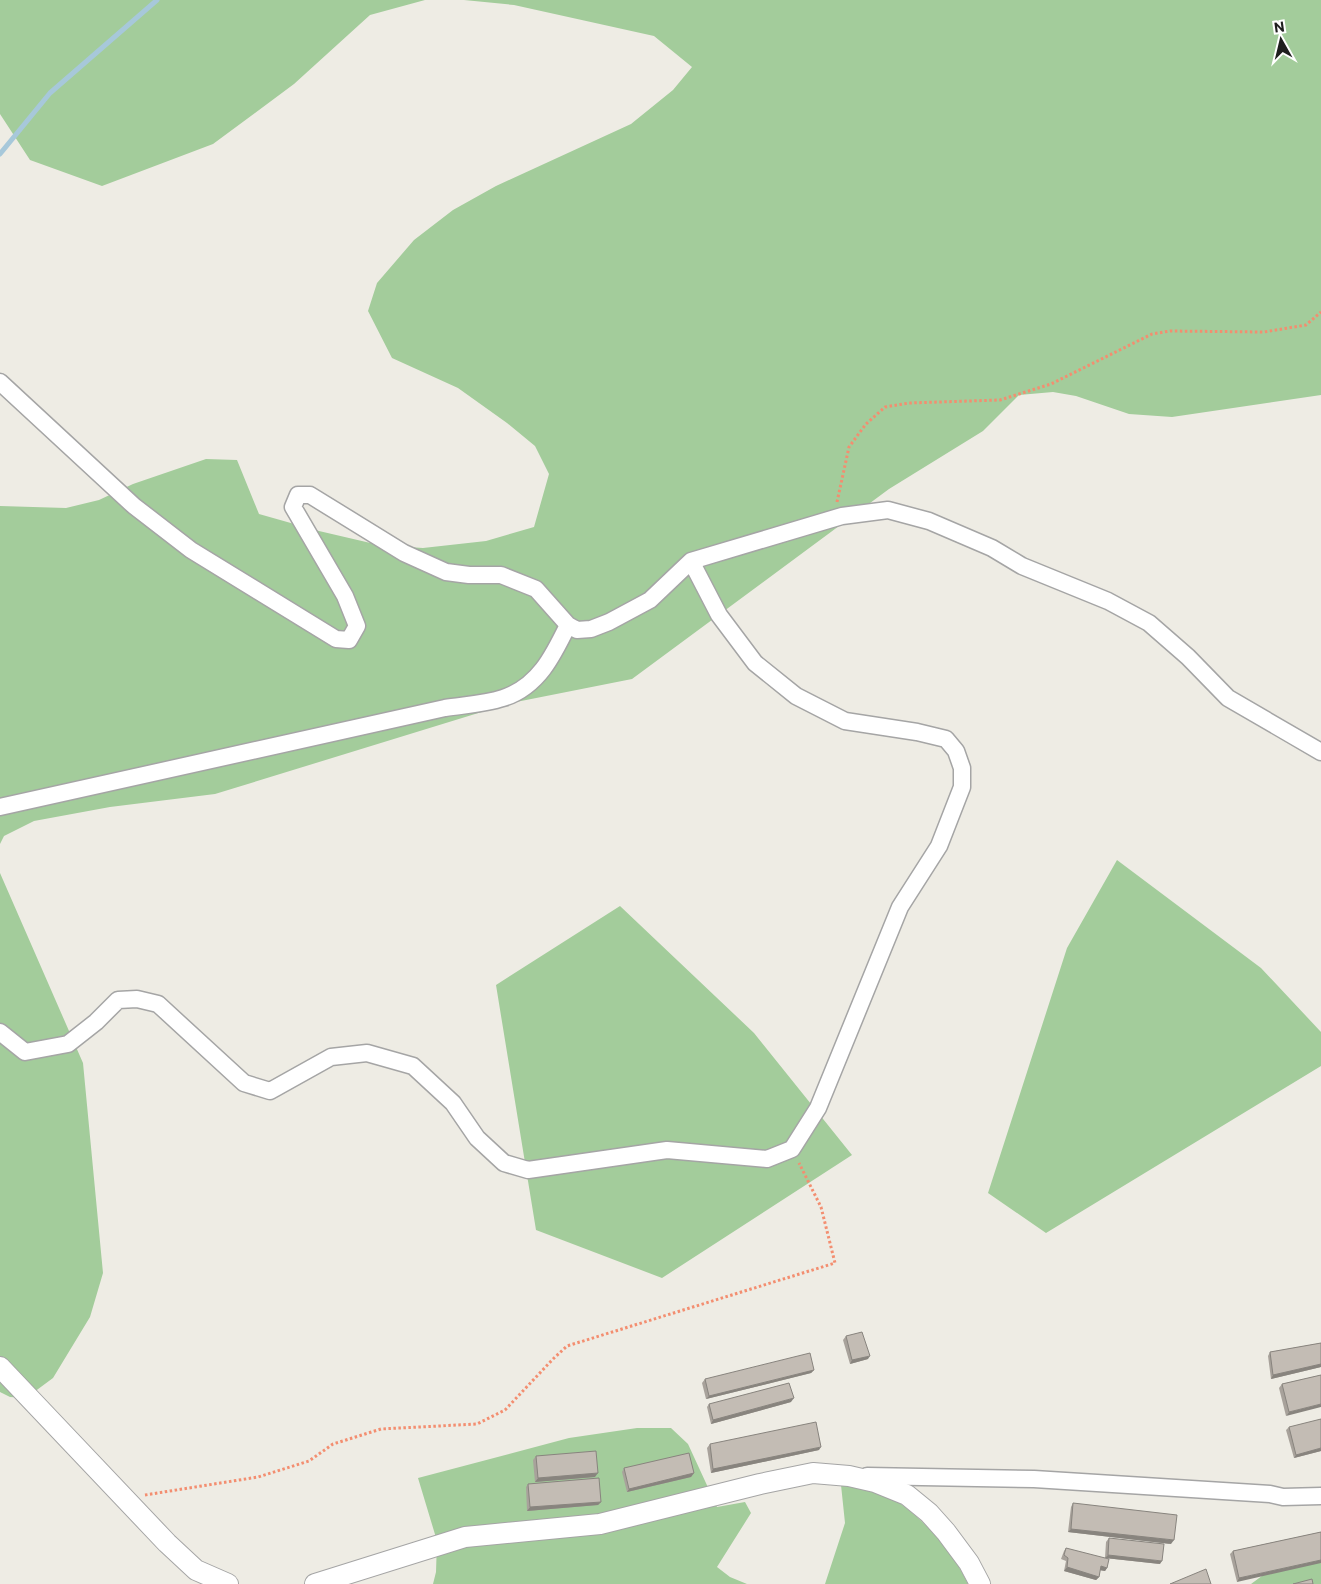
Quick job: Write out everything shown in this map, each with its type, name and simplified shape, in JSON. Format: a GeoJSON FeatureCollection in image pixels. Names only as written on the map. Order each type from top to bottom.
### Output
{"type":"FeatureCollection","features":[{"type":"Feature","properties":{"kind":"street"},"geometry":{"type":"LineString","coordinates":[[0,382],[134,506],[191,550],[336,639],[349,640],[357,626],[345,596],[293,507],[298,496],[310,495],[404,553],[446,572],[469,575],[501,575],[536,589],[568,625],[577,630],[591,629],[609,622],[650,600],[691,561],[842,516],[888,510],[929,521],[992,548],[1022,566],[1108,601],[1149,623],[1188,657],[1228,698],[1321,752]]}},
{"type":"Feature","properties":{"kind":"street"},"geometry":{"type":"LineString","coordinates":[[0,1032],[25,1052],[68,1044],[96,1022],[118,1000],[137,999],[158,1004],[244,1083],[270,1091],[331,1057],[367,1053],[413,1066],[454,1103],[477,1138],[504,1163],[528,1170],[667,1150],[766,1158],[792,1149],[818,1108],[900,906],[939,846],[962,788],[962,768],[956,751],[946,739],[917,732],[846,721],[796,696],[755,663],[719,615],[691,561]]}},
{"type":"Feature","properties":{"kind":"street"},"geometry":{"type":"LineString","coordinates":[[0,807],[445,708],[503,698],[529,685],[543,671],[557,649],[568,625]]}},
{"type":"Feature","properties":{"kind":"street"},"geometry":{"type":"LineString","coordinates":[[0,1367],[167,1543],[196,1570],[228,1584]]}},
{"type":"Feature","properties":{"kind":"street"},"geometry":{"type":"LineString","coordinates":[[315,1584],[464,1536],[600,1524],[760,1484],[813,1473],[849,1476],[1034,1479],[1270,1494],[1283,1497],[1321,1496]]}},
{"type":"Feature","properties":{"kind":"street"},"geometry":{"type":"LineString","coordinates":[[849,1476],[875,1482],[907,1495],[930,1513],[968,1563],[980,1584]]}},
{"type":"Feature","properties":{"kind":"path"},"geometry":{"type":"LineString","coordinates":[[833,519],[849,446],[866,424],[886,407],[910,403],[1000,400],[1051,384],[1152,334],[1170,331],[1264,332],[1306,325],[1321,312]]}},
{"type":"Feature","properties":{"kind":"path"},"geometry":{"type":"LineString","coordinates":[[125,1498],[258,1477],[308,1461],[333,1444],[380,1430],[477,1424],[505,1410],[567,1346],[835,1263],[821,1208],[792,1149]]}},
{"type":"Feature","properties":{"kind":"green space"},"geometry":{"type":"Polygon","coordinates":[[[0,0],[425,0],[370,15],[294,84],[213,144],[102,186],[30,160],[0,114],[0,0]]]}},
{"type":"Feature","properties":{"kind":"green space"},"geometry":{"type":"Polygon","coordinates":[[[464,0],[1321,0],[1321,395],[1172,417],[1129,414],[1076,396],[1053,392],[1019,395],[983,431],[889,489],[632,679],[511,703],[215,794],[110,807],[34,821],[4,836],[0,844],[0,506],[66,508],[99,500],[133,484],[206,459],[237,460],[259,514],[379,545],[423,548],[486,541],[534,527],[549,474],[535,446],[507,423],[458,388],[392,358],[368,311],[377,283],[414,240],[453,210],[496,186],[631,124],[673,90],[692,67],[654,36],[514,5],[464,0]]]}},
{"type":"Feature","properties":{"kind":"green space"},"geometry":{"type":"Polygon","coordinates":[[[1117,860],[1261,968],[1321,1032],[1321,1066],[1046,1233],[988,1193],[1067,948],[1117,860]]]}},
{"type":"Feature","properties":{"kind":"green space"},"geometry":{"type":"Polygon","coordinates":[[[0,873],[83,1063],[103,1273],[90,1317],[53,1378],[26,1398],[10,1397],[0,1392],[0,873]]]}},
{"type":"Feature","properties":{"kind":"green space"},"geometry":{"type":"Polygon","coordinates":[[[620,906],[754,1033],[852,1155],[662,1278],[536,1230],[496,985],[620,906]]]}},
{"type":"Feature","properties":{"kind":"green space"},"geometry":{"type":"Polygon","coordinates":[[[637,1428],[671,1428],[688,1444],[717,1507],[745,1502],[751,1513],[717,1567],[730,1577],[747,1584],[433,1584],[436,1572],[437,1541],[418,1478],[569,1438],[637,1428]]]}},
{"type":"Feature","properties":{"kind":"green space"},"geometry":{"type":"Polygon","coordinates":[[[851,1483],[881,1492],[909,1510],[944,1545],[968,1584],[825,1584],[845,1523],[841,1485],[851,1483]]]}},
{"type":"Feature","properties":{"kind":"green space"},"geometry":{"type":"Polygon","coordinates":[[[1321,1532],[1321,1584],[1251,1584],[1321,1532]]]}},
{"type":"Feature","properties":{"kind":"building"},"geometry":{"type":"Polygon","coordinates":[[[862,1332],[870,1356],[852,1360],[846,1336],[862,1332]]]}},
{"type":"Feature","properties":{"kind":"building"},"geometry":{"type":"Polygon","coordinates":[[[1321,1343],[1321,1364],[1273,1375],[1270,1352],[1321,1343]]]}},
{"type":"Feature","properties":{"kind":"building"},"geometry":{"type":"Polygon","coordinates":[[[810,1353],[814,1370],[709,1396],[705,1379],[810,1353]]]}},
{"type":"Feature","properties":{"kind":"building"},"geometry":{"type":"Polygon","coordinates":[[[1321,1375],[1321,1404],[1289,1412],[1282,1384],[1321,1375]]]}},
{"type":"Feature","properties":{"kind":"building"},"geometry":{"type":"Polygon","coordinates":[[[789,1383],[794,1398],[713,1420],[709,1404],[789,1383]]]}},
{"type":"Feature","properties":{"kind":"building"},"geometry":{"type":"Polygon","coordinates":[[[1321,1419],[1321,1448],[1296,1455],[1289,1427],[1321,1419]]]}},
{"type":"Feature","properties":{"kind":"building"},"geometry":{"type":"Polygon","coordinates":[[[816,1422],[821,1447],[713,1469],[710,1444],[816,1422]]]}},
{"type":"Feature","properties":{"kind":"building"},"geometry":{"type":"Polygon","coordinates":[[[596,1451],[598,1473],[538,1478],[536,1456],[596,1451]]]}},
{"type":"Feature","properties":{"kind":"building"},"geometry":{"type":"Polygon","coordinates":[[[689,1453],[694,1473],[629,1489],[624,1468],[689,1453]]]}},
{"type":"Feature","properties":{"kind":"building"},"geometry":{"type":"Polygon","coordinates":[[[599,1478],[601,1502],[530,1507],[528,1484],[599,1478]]]}},
{"type":"Feature","properties":{"kind":"building"},"geometry":{"type":"Polygon","coordinates":[[[1073,1503],[1177,1515],[1174,1540],[1071,1529],[1073,1503]]]}},
{"type":"Feature","properties":{"kind":"building"},"geometry":{"type":"Polygon","coordinates":[[[1321,1532],[1321,1560],[1239,1578],[1233,1551],[1321,1532]]]}},
{"type":"Feature","properties":{"kind":"building"},"geometry":{"type":"Polygon","coordinates":[[[1109,1538],[1164,1544],[1162,1561],[1108,1555],[1109,1538]]]}},
{"type":"Feature","properties":{"kind":"building"},"geometry":{"type":"Polygon","coordinates":[[[1066,1548],[1109,1559],[1107,1568],[1101,1566],[1099,1577],[1067,1567],[1068,1558],[1064,1555],[1066,1548]]]}},
{"type":"Feature","properties":{"kind":"building"},"geometry":{"type":"Polygon","coordinates":[[[1206,1569],[1211,1584],[1170,1584],[1206,1569]]]}},
{"type":"Feature","properties":{"kind":"building"},"geometry":{"type":"Polygon","coordinates":[[[1312,1579],[1313,1584],[1293,1584],[1312,1579]]]}},
{"type":"Feature","properties":{"kind":"waterway"},"geometry":{"type":"LineString","coordinates":[[0,154],[50,93],[157,0]]}}]}
